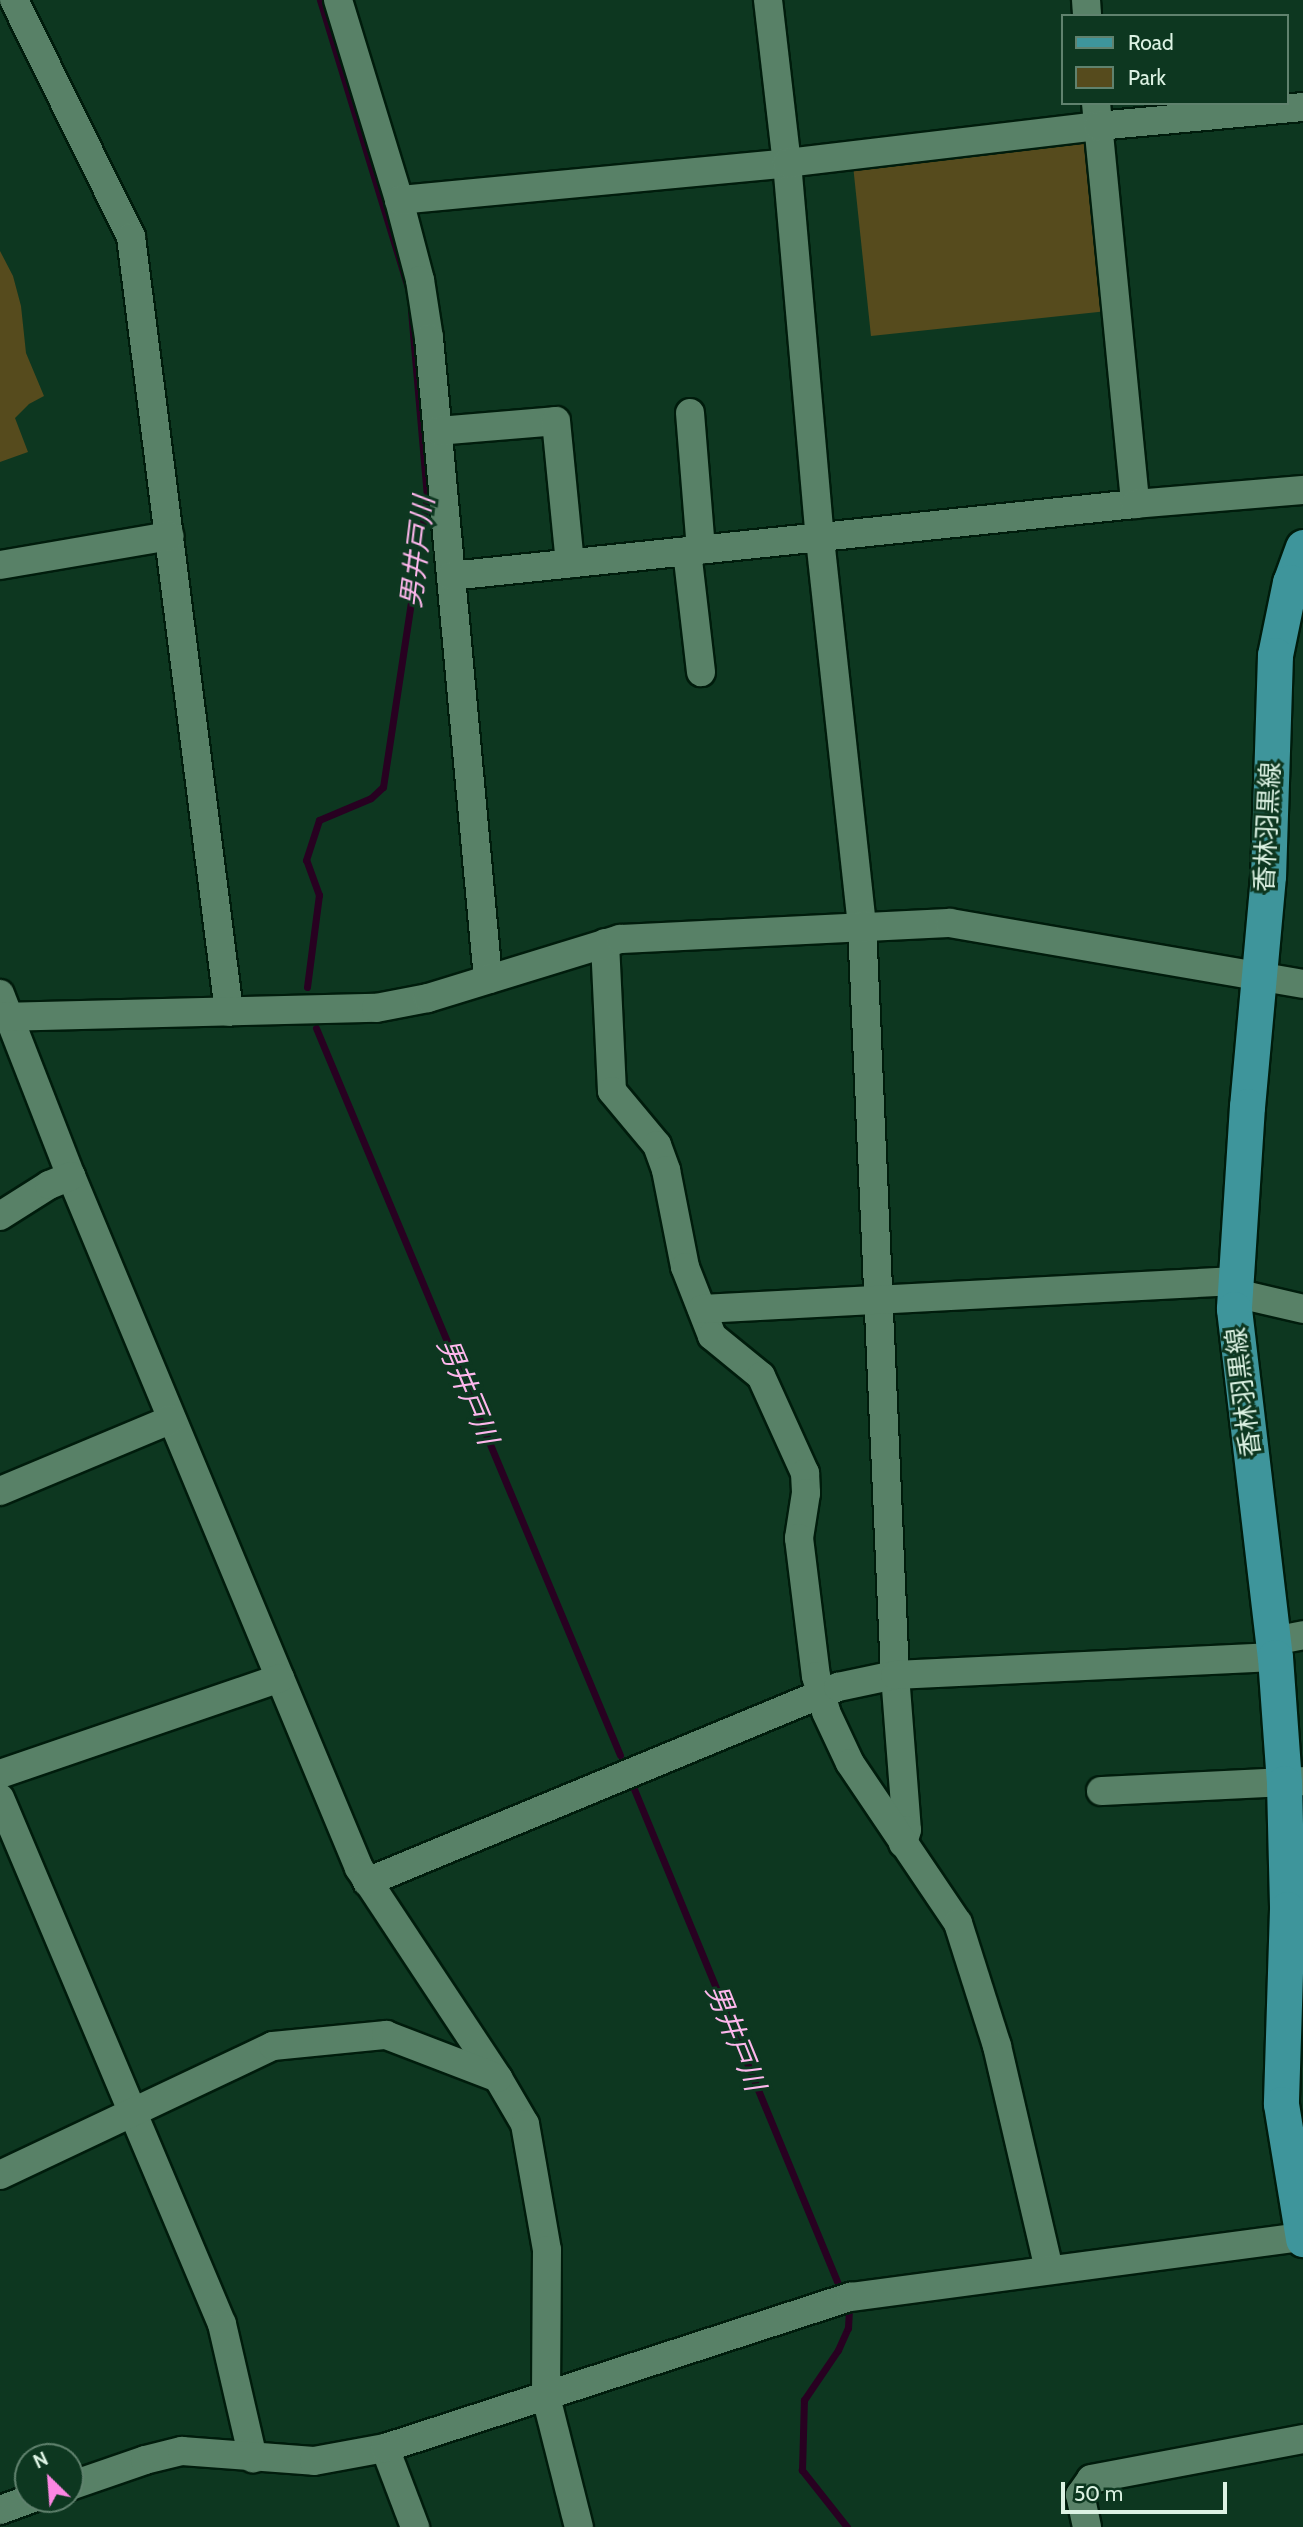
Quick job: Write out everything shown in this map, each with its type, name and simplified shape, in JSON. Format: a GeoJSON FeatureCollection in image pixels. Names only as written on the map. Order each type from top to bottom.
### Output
{"type":"FeatureCollection","features":[{"type":"Feature","properties":{"kind":"main road","name":"香林羽黒線"},"geometry":{"type":"LineString","coordinates":[[1303,547],[1290,582],[1275,655],[1268,876],[1257,974],[1234,1308],[1284,1644],[1294,1782],[1287,1909],[1292,2083],[1281,2104],[1303,2238]]}},
{"type":"Feature","properties":{"kind":"street"},"geometry":{"type":"LineString","coordinates":[[14,0],[131,237],[229,1012]]}},
{"type":"Feature","properties":{"kind":"street"},"geometry":{"type":"LineString","coordinates":[[338,0],[399,200],[420,280],[438,430],[488,979]]}},
{"type":"Feature","properties":{"kind":"street"},"geometry":{"type":"LineString","coordinates":[[768,0],[787,163],[820,539],[862,925],[895,1675],[907,1830],[903,1843]]}},
{"type":"Feature","properties":{"kind":"street"},"geometry":{"type":"LineString","coordinates":[[399,200],[787,163],[1097,115],[1303,107]]}},
{"type":"Feature","properties":{"kind":"street"},"geometry":{"type":"LineString","coordinates":[[1097,115],[1135,504]]}},
{"type":"Feature","properties":{"kind":"street"},"geometry":{"type":"LineString","coordinates":[[690,412],[701,672]]}},
{"type":"Feature","properties":{"kind":"street"},"geometry":{"type":"LineString","coordinates":[[438,430],[556,421],[570,563]]}},
{"type":"Feature","properties":{"kind":"street"},"geometry":{"type":"LineString","coordinates":[[451,576],[1135,504],[1303,490]]}},
{"type":"Feature","properties":{"kind":"street"},"geometry":{"type":"LineString","coordinates":[[0,565],[170,536]]}},
{"type":"Feature","properties":{"kind":"street"},"geometry":{"type":"LineString","coordinates":[[579,2527],[546,2397],[547,2250],[525,2124],[498,2078],[367,1882],[3,1009],[229,1012],[376,1008],[402,1004],[605,943],[657,935],[862,925],[964,924],[1303,984]]}},
{"type":"Feature","properties":{"kind":"street"},"geometry":{"type":"LineString","coordinates":[[605,943],[612,1091],[625,1110],[657,1145],[666,1170],[685,1267],[712,1336],[761,1376],[804,1473],[806,1493],[799,1538],[820,1692],[850,1763],[958,1923],[997,2046],[1049,2269]]}},
{"type":"Feature","properties":{"kind":"street"},"geometry":{"type":"LineString","coordinates":[[0,1216],[49,1185],[71,1176]]}},
{"type":"Feature","properties":{"kind":"street"},"geometry":{"type":"LineString","coordinates":[[702,1309],[879,1299],[1236,1287],[1303,1309]]}},
{"type":"Feature","properties":{"kind":"street"},"geometry":{"type":"LineString","coordinates":[[0,1492],[172,1419]]}},
{"type":"Feature","properties":{"kind":"street"},"geometry":{"type":"LineString","coordinates":[[367,1882],[820,1692],[895,1675],[1284,1644]]}},
{"type":"Feature","properties":{"kind":"street"},"geometry":{"type":"LineString","coordinates":[[0,1774],[280,1678]]}},
{"type":"Feature","properties":{"kind":"street"},"geometry":{"type":"LineString","coordinates":[[1101,1791],[1294,1782]]}},
{"type":"Feature","properties":{"kind":"street"},"geometry":{"type":"LineString","coordinates":[[0,1798],[130,2112],[222,2324],[253,2458]]}},
{"type":"Feature","properties":{"kind":"street"},"geometry":{"type":"LineString","coordinates":[[0,2175],[273,2046],[386,2035],[498,2078]]}},
{"type":"Feature","properties":{"kind":"street"},"geometry":{"type":"LineString","coordinates":[[84,2481],[145,2460],[182,2451],[253,2458],[314,2460],[385,2448],[851,2297],[1049,2269],[1303,2238]]}},
{"type":"Feature","properties":{"kind":"street"},"geometry":{"type":"LineString","coordinates":[[1087,2527],[1080,2495],[1091,2479],[1303,2439]]}},
{"type":"Feature","properties":{"kind":"street"},"geometry":{"type":"LineString","coordinates":[[385,2448],[415,2527]]}},
{"type":"Feature","properties":{"kind":"green space"},"geometry":{"type":"Polygon","coordinates":[[[1090,143],[1108,311],[871,336],[853,168],[1090,143]]]}},
{"type":"Feature","properties":{"kind":"green space"},"geometry":{"type":"Polygon","coordinates":[[[0,251],[13,276],[21,306],[26,353],[44,396],[29,404],[15,418],[28,452],[0,462],[0,251]]]}},
{"type":"Feature","properties":{"kind":"waterway","name":"男井戸川"},"geometry":{"type":"LineString","coordinates":[[320,0],[410,294]]}},
{"type":"Feature","properties":{"kind":"waterway","name":"男井戸川"},"geometry":{"type":"LineString","coordinates":[[307,987],[319,895],[306,860],[319,820],[371,798],[383,787],[427,497],[411,309]]}},
{"type":"Feature","properties":{"kind":"waterway","name":"男井戸川"},"geometry":{"type":"LineString","coordinates":[[316,1028],[620,1755]]}},
{"type":"Feature","properties":{"kind":"waterway","name":"男井戸川"},"geometry":{"type":"LineString","coordinates":[[634,1789],[839,2286]]}},
{"type":"Feature","properties":{"kind":"waterway","name":"男井戸川"},"geometry":{"type":"LineString","coordinates":[[847,2527],[802,2470],[804,2400],[838,2350],[848,2328],[849,2311]]}}]}
